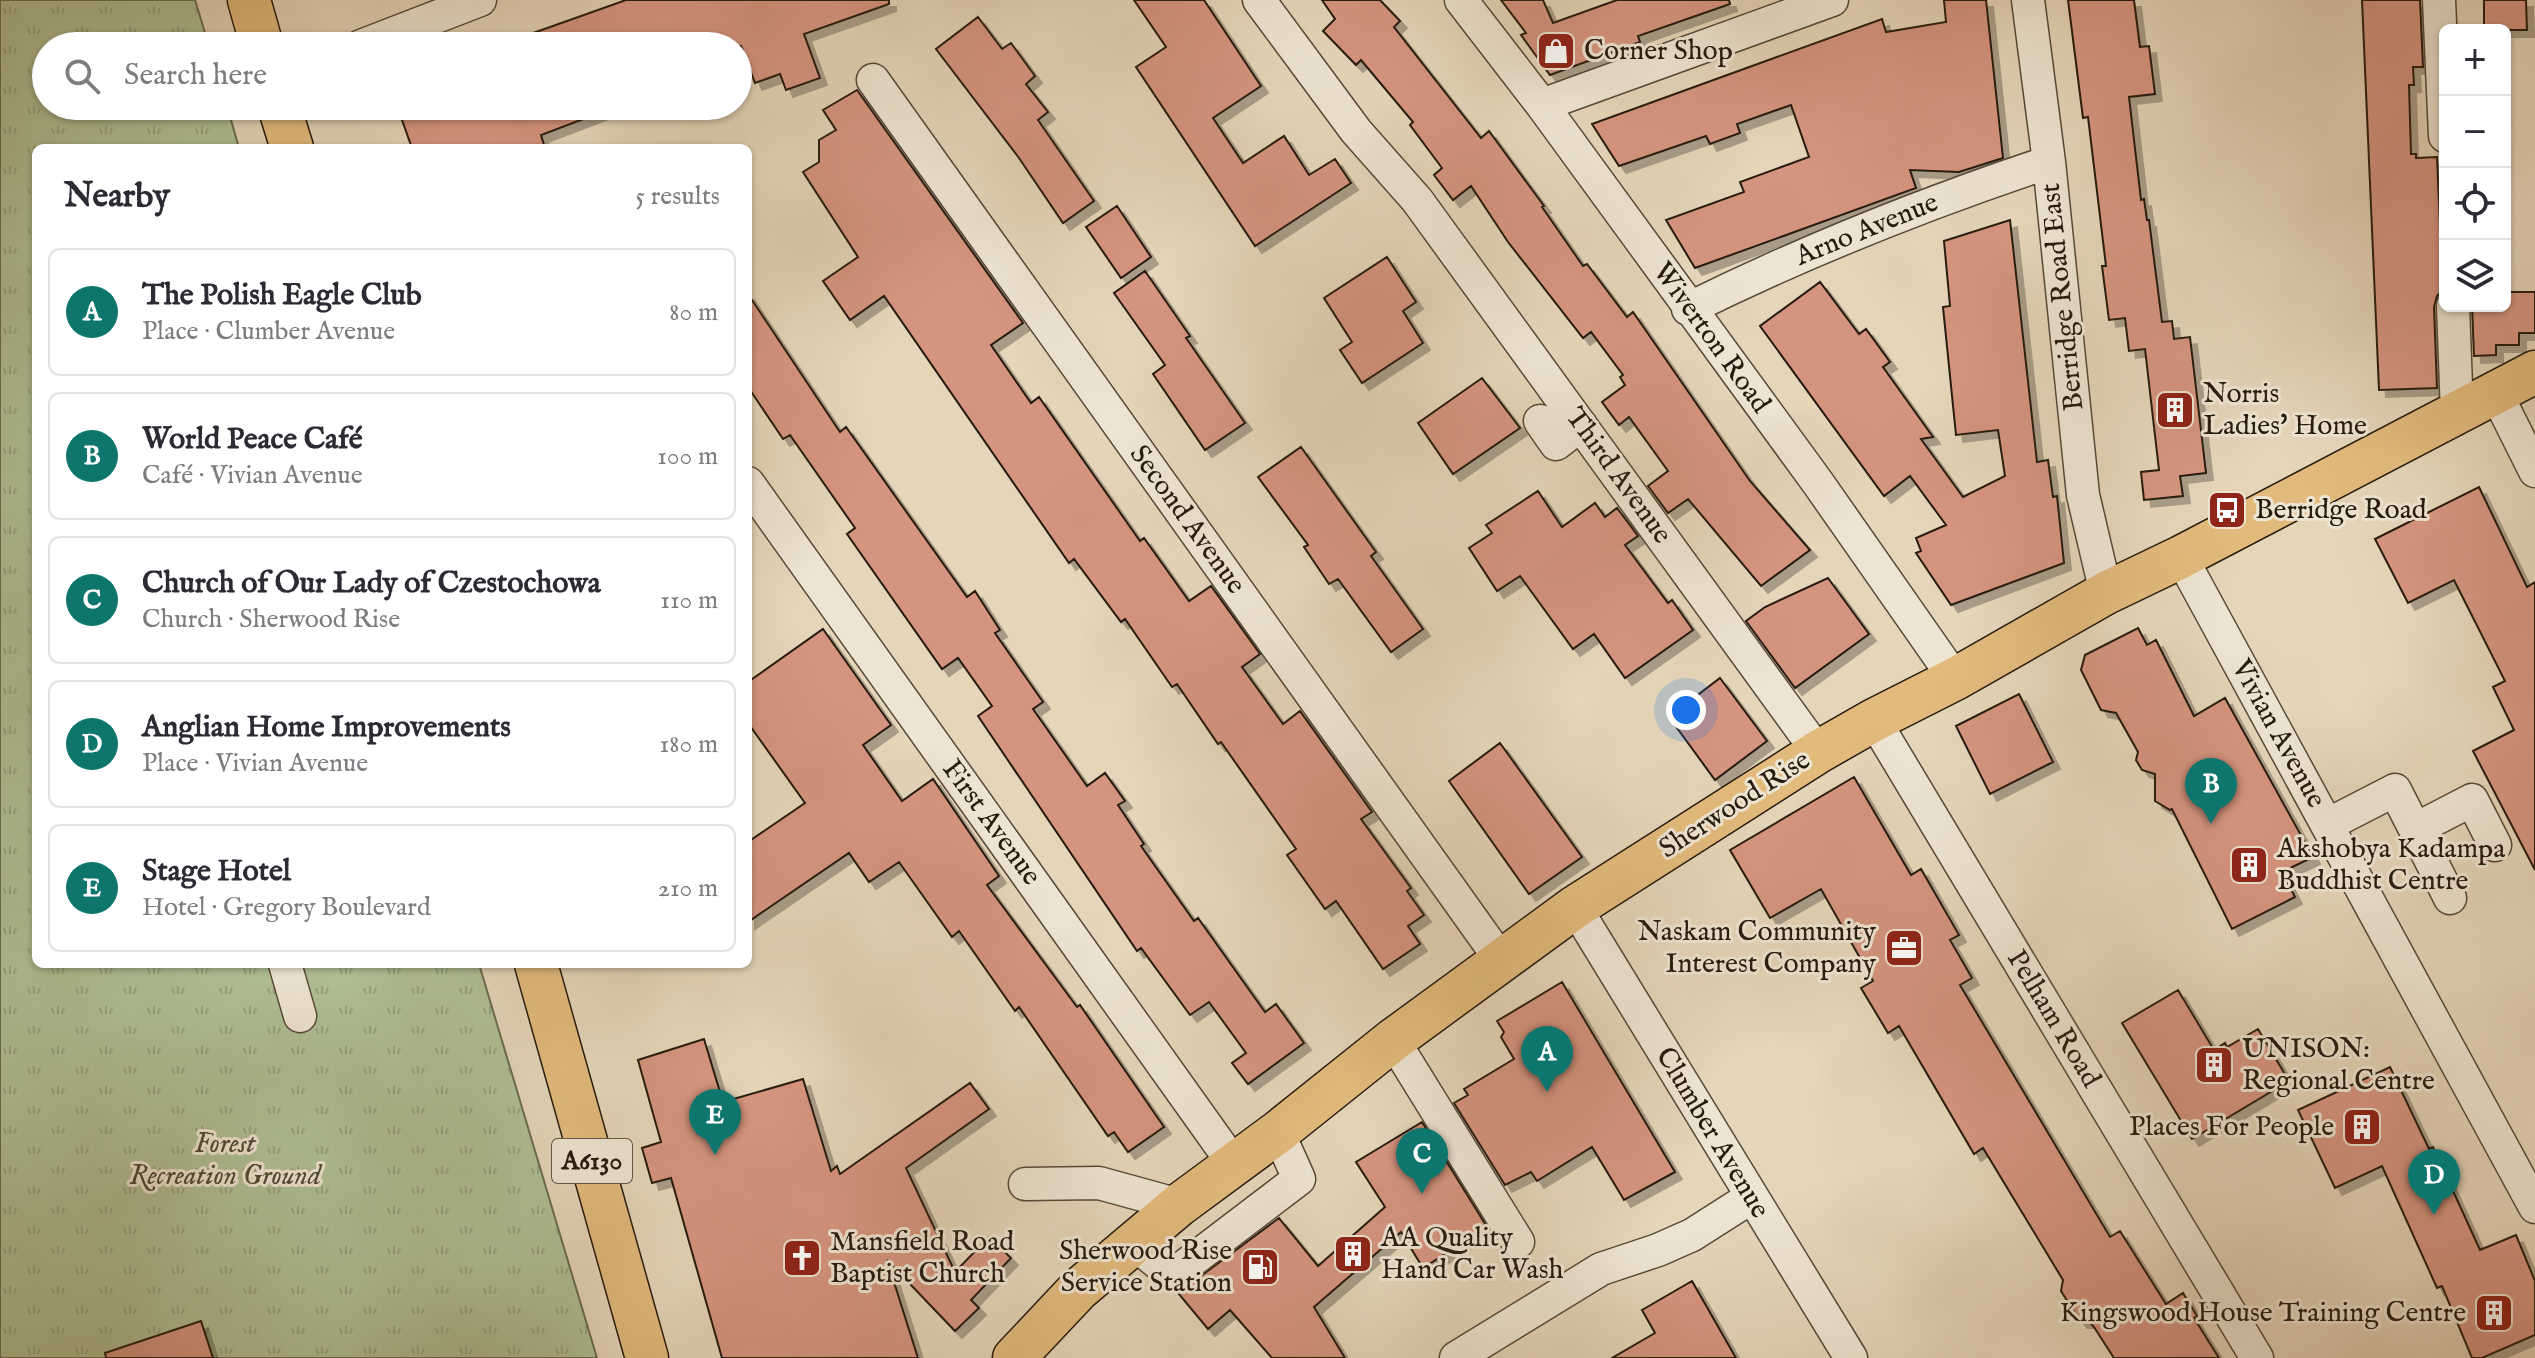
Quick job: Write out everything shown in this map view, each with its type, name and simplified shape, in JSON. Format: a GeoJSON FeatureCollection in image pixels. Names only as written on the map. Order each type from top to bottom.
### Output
{"type":"FeatureCollection","features":[{"type":"Feature","properties":{"kind":"main road"},"geometry":{"type":"LineString","coordinates":[[249,0],[258,32]]}},
{"type":"Feature","properties":{"kind":"main road"},"geometry":{"type":"LineString","coordinates":[[283,120],[291,144]]}},
{"type":"Feature","properties":{"kind":"main road","name":"Sherwood Rise"},"geometry":{"type":"LineString","coordinates":[[1014,1358],[1078,1290],[1179,1205],[1278,1132],[1393,1040],[1575,907],[1818,752],[1874,720],[1955,679],[2106,593],[2535,372]]}},
{"type":"Feature","properties":{"kind":"main road","name":"A6130"},"geometry":{"type":"LineString","coordinates":[[537,968],[647,1358]]}},
{"type":"Feature","properties":{"kind":"street"},"geometry":{"type":"LineString","coordinates":[[384,32],[418,11],[480,0]]}},
{"type":"Feature","properties":{"kind":"street","name":"Third Avenue"},"geometry":{"type":"LineString","coordinates":[[1259,0],[1356,131],[1417,200],[1818,752]]}},
{"type":"Feature","properties":{"kind":"street","name":"Wiverton Road"},"geometry":{"type":"LineString","coordinates":[[1461,0],[1542,105],[1818,483],[1955,679]]}},
{"type":"Feature","properties":{"kind":"street"},"geometry":{"type":"LineString","coordinates":[[1542,105],[1832,0]]}},
{"type":"Feature","properties":{"kind":"street","name":"Berridge Road East"},"geometry":{"type":"LineString","coordinates":[[2028,0],[2049,162],[2083,495],[2106,593]]}},
{"type":"Feature","properties":{"kind":"street"},"geometry":{"type":"LineString","coordinates":[[2439,0],[2443,96]]}},
{"type":"Feature","properties":{"kind":"street","name":"Second Avenue"},"geometry":{"type":"LineString","coordinates":[[873,80],[1501,960]]}},
{"type":"Feature","properties":{"kind":"street","name":"Arno Avenue"},"geometry":{"type":"LineString","coordinates":[[1688,309],[1795,259],[1970,188],[2049,162]]}},
{"type":"Feature","properties":{"kind":"street"},"geometry":{"type":"LineString","coordinates":[[2453,312],[2457,413]]}},
{"type":"Feature","properties":{"kind":"street"},"geometry":{"type":"LineString","coordinates":[[2496,393],[2535,471]]}},
{"type":"Feature","properties":{"kind":"street"},"geometry":{"type":"LineString","coordinates":[[1540,421],[1556,444],[1581,425]]}},
{"type":"Feature","properties":{"kind":"street","name":"First Avenue"},"geometry":{"type":"LineString","coordinates":[[752,489],[1233,1163]]}},
{"type":"Feature","properties":{"kind":"street","name":"Vivian Avenue"},"geometry":{"type":"LineString","coordinates":[[2181,557],[2535,1207]]}},
{"type":"Feature","properties":{"kind":"street","name":"Pelham Road"},"geometry":{"type":"LineString","coordinates":[[1874,720],[2257,1358]]}},
{"type":"Feature","properties":{"kind":"street"},"geometry":{"type":"LineString","coordinates":[[2327,825],[2395,790],[2450,898]]}},
{"type":"Feature","properties":{"kind":"street"},"geometry":{"type":"LineString","coordinates":[[2416,829],[2472,800],[2495,845]]}},
{"type":"Feature","properties":{"kind":"street","name":"Clumber Avenue"},"geometry":{"type":"LineString","coordinates":[[1575,907],[1750,1198],[1851,1358]]}},
{"type":"Feature","properties":{"kind":"street"},"geometry":{"type":"LineString","coordinates":[[286,968],[300,1016]]}},
{"type":"Feature","properties":{"kind":"street"},"geometry":{"type":"LineString","coordinates":[[1393,1040],[1518,1242]]}},
{"type":"Feature","properties":{"kind":"street"},"geometry":{"type":"LineString","coordinates":[[1133,1243],[1173,1275],[1286,1189],[1299,1179],[1278,1132]]}},
{"type":"Feature","properties":{"kind":"street"},"geometry":{"type":"LineString","coordinates":[[1025,1184],[1099,1183],[1179,1205]]}},
{"type":"Feature","properties":{"kind":"street"},"geometry":{"type":"LineString","coordinates":[[1456,1358],[1601,1269],[1692,1235],[1750,1198]]}},
{"type":"Feature","properties":{"kind":"green space","name":"Forest Recreation Ground"},"geometry":{"type":"Polygon","coordinates":[[[0,0],[195,0],[205,32],[32,32],[32,120],[231,120],[238,144],[32,144],[32,968],[480,968],[597,1358],[0,1358],[0,0]]]}},
{"type":"Feature","properties":{"kind":"building"},"geometry":{"type":"Polygon","coordinates":[[[626,0],[889,0],[889,4],[804,34],[820,78],[786,90],[780,74],[755,83],[752,75],[752,32],[536,32],[626,0]]]}},
{"type":"Feature","properties":{"kind":"building"},"geometry":{"type":"Polygon","coordinates":[[[1134,0],[1204,0],[1261,86],[1213,118],[1243,163],[1284,136],[1309,175],[1335,159],[1351,183],[1255,246],[1136,67],[1166,47],[1134,0]]]}},
{"type":"Feature","properties":{"kind":"building"},"geometry":{"type":"Polygon","coordinates":[[[1322,0],[1380,0],[1400,21],[1394,27],[1481,138],[1489,131],[1583,266],[1587,264],[1627,317],[1633,312],[1750,481],[1810,550],[1761,586],[1688,499],[1668,513],[1648,486],[1668,471],[1629,417],[1619,425],[1602,402],[1625,385],[1620,377],[1623,375],[1591,332],[1583,338],[1508,242],[1471,186],[1453,200],[1434,175],[1442,168],[1410,125],[1413,122],[1361,60],[1356,65],[1323,31],[1335,19],[1322,0]]]}},
{"type":"Feature","properties":{"kind":"building"},"geometry":{"type":"Polygon","coordinates":[[[1501,0],[1543,0],[1553,23],[1617,0],[1729,0],[1730,4],[1638,36],[1640,42],[1550,75],[1521,35],[1526,33],[1501,0]]]}},
{"type":"Feature","properties":{"kind":"building"},"geometry":{"type":"Polygon","coordinates":[[[1944,0],[1986,0],[2003,158],[1959,172],[1910,170],[1916,188],[1695,268],[1666,220],[1744,192],[1740,182],[1809,157],[1791,105],[1737,124],[1740,133],[1710,144],[1706,136],[1619,166],[1592,124],[1882,19],[1886,32],[1946,22],[1944,0]]]}},
{"type":"Feature","properties":{"kind":"building"},"geometry":{"type":"Polygon","coordinates":[[[2068,0],[2134,0],[2140,47],[2149,46],[2155,94],[2129,97],[2141,200],[2144,199],[2149,220],[2162,322],[2172,321],[2174,339],[2190,337],[2206,473],[2180,476],[2183,496],[2144,500],[2141,472],[2159,470],[2145,349],[2129,351],[2125,318],[2109,320],[2102,266],[2106,266],[2088,117],[2083,118],[2068,0]]]}},
{"type":"Feature","properties":{"kind":"building"},"geometry":{"type":"Polygon","coordinates":[[[2362,0],[2420,0],[2423,67],[2413,67],[2414,85],[2409,85],[2411,154],[2416,154],[2416,158],[2437,157],[2439,294],[2434,307],[2437,388],[2379,390],[2362,0]]]}},
{"type":"Feature","properties":{"kind":"building"},"geometry":{"type":"Polygon","coordinates":[[[2484,0],[2526,0],[2527,30],[2511,30],[2511,24],[2484,24],[2484,0]]]}},
{"type":"Feature","properties":{"kind":"building"},"geometry":{"type":"Polygon","coordinates":[[[978,17],[1002,49],[1011,43],[1035,76],[1026,84],[1048,112],[1038,120],[1094,201],[1063,223],[1019,158],[936,49],[978,17]]]}},
{"type":"Feature","properties":{"kind":"building"},"geometry":{"type":"Polygon","coordinates":[[[857,90],[1023,323],[991,345],[1031,403],[1039,397],[1140,541],[1144,538],[1189,601],[1211,586],[1260,654],[1242,667],[1283,724],[1300,711],[1372,812],[1361,819],[1411,888],[1407,891],[1424,915],[1408,926],[1420,944],[1383,969],[1336,901],[1325,909],[1287,855],[1296,849],[1221,742],[1218,744],[1177,684],[1172,687],[1125,619],[1121,622],[1074,559],[1069,563],[884,296],[850,320],[823,281],[858,257],[803,172],[819,162],[819,140],[836,130],[823,110],[857,90]]]}},
{"type":"Feature","properties":{"kind":"building"},"geometry":{"type":"Polygon","coordinates":[[[402,120],[581,120],[541,135],[544,144],[411,144],[402,120]]]}},
{"type":"Feature","properties":{"kind":"building"},"geometry":{"type":"Polygon","coordinates":[[[1117,206],[1151,257],[1121,278],[1086,227],[1117,206]]]}},
{"type":"Feature","properties":{"kind":"building"},"geometry":{"type":"Polygon","coordinates":[[[2010,220],[2037,462],[2048,460],[2053,497],[2057,496],[2064,563],[1951,605],[1916,553],[1921,551],[1916,538],[1946,525],[1910,476],[1884,496],[1760,326],[1820,282],[1859,334],[1866,329],[1890,362],[1883,367],[1933,437],[1921,439],[1963,497],[2005,476],[1998,430],[1956,435],[1943,307],[1950,306],[1944,241],[2010,220]]]}},
{"type":"Feature","properties":{"kind":"building"},"geometry":{"type":"Polygon","coordinates":[[[1387,257],[1416,302],[1403,311],[1423,343],[1362,383],[1340,350],[1352,342],[1324,298],[1387,257]]]}},
{"type":"Feature","properties":{"kind":"building"},"geometry":{"type":"Polygon","coordinates":[[[1145,271],[1190,336],[1186,338],[1245,423],[1205,450],[1153,374],[1165,365],[1114,293],[1145,271]]]}},
{"type":"Feature","properties":{"kind":"building"},"geometry":{"type":"Polygon","coordinates":[[[2511,292],[2535,292],[2535,333],[2519,333],[2519,345],[2496,345],[2496,355],[2474,356],[2472,312],[2511,312],[2511,292]]]}},
{"type":"Feature","properties":{"kind":"building"},"geometry":{"type":"Polygon","coordinates":[[[752,300],[840,432],[846,427],[967,597],[975,591],[1000,630],[995,633],[1043,702],[1033,709],[1087,786],[1105,773],[1125,801],[1118,805],[1144,844],[1141,846],[1194,921],[1198,918],[1265,1012],[1276,1004],[1304,1043],[1248,1084],[1232,1063],[1246,1053],[1209,1002],[1190,1015],[1141,948],[1137,951],[978,716],[992,706],[958,658],[942,669],[847,534],[855,528],[790,435],[783,439],[752,393],[752,300]]]}},
{"type":"Feature","properties":{"kind":"building"},"geometry":{"type":"Polygon","coordinates":[[[1482,378],[1520,428],[1453,474],[1418,423],[1482,378]]]}},
{"type":"Feature","properties":{"kind":"building"},"geometry":{"type":"Polygon","coordinates":[[[1301,447],[1376,552],[1371,556],[1423,629],[1391,652],[1338,579],[1329,584],[1304,547],[1308,545],[1258,477],[1301,447]]]}},
{"type":"Feature","properties":{"kind":"building"},"geometry":{"type":"Polygon","coordinates":[[[2479,487],[2527,587],[2535,582],[2535,870],[2473,751],[2514,730],[2493,687],[2505,681],[2454,580],[2408,603],[2375,539],[2479,487]]]}},
{"type":"Feature","properties":{"kind":"building"},"geometry":{"type":"Polygon","coordinates":[[[1538,491],[1562,527],[1595,503],[1605,517],[1617,508],[1638,536],[1625,545],[1668,603],[1672,600],[1693,630],[1625,678],[1594,634],[1573,649],[1520,576],[1497,591],[1469,548],[1492,533],[1486,525],[1538,491]]]}},
{"type":"Feature","properties":{"kind":"building"},"geometry":{"type":"Polygon","coordinates":[[[1828,578],[1869,634],[1795,688],[1746,621],[1765,607],[1828,578]]]}},
{"type":"Feature","properties":{"kind":"building"},"geometry":{"type":"Polygon","coordinates":[[[2138,628],[2147,645],[2156,640],[2194,716],[2225,698],[2313,857],[2282,872],[2295,897],[2232,929],[2172,809],[2155,801],[2155,774],[2142,770],[2136,760],[2138,752],[2116,713],[2101,710],[2081,670],[2085,655],[2138,628]]]}},
{"type":"Feature","properties":{"kind":"building"},"geometry":{"type":"Polygon","coordinates":[[[823,629],[891,725],[863,745],[902,801],[933,779],[999,876],[987,885],[1077,1007],[1080,1005],[1164,1127],[1128,1152],[1114,1132],[1108,1136],[1019,1007],[1015,1011],[959,931],[952,937],[899,862],[869,882],[849,853],[752,919],[752,839],[805,803],[752,729],[752,679],[823,629]]]}},
{"type":"Feature","properties":{"kind":"building"},"geometry":{"type":"Polygon","coordinates":[[[1720,678],[1767,741],[1715,780],[1669,717],[1720,678]]]}},
{"type":"Feature","properties":{"kind":"building"},"geometry":{"type":"Polygon","coordinates":[[[2019,694],[2053,762],[1990,794],[1956,726],[2019,694]]]}},
{"type":"Feature","properties":{"kind":"building"},"geometry":{"type":"Polygon","coordinates":[[[1500,743],[1582,857],[1529,894],[1449,781],[1500,743]]]}},
{"type":"Feature","properties":{"kind":"building"},"geometry":{"type":"Polygon","coordinates":[[[1854,777],[1911,875],[1921,869],[1959,935],[1950,940],[1972,978],[1960,985],[2110,1237],[2120,1231],[2166,1304],[2183,1293],[2197,1316],[2194,1318],[2219,1358],[2114,1358],[2089,1321],[2080,1321],[2061,1291],[2063,1280],[1983,1148],[1974,1154],[1899,1026],[1888,1033],[1861,988],[1873,981],[1821,889],[1770,918],[1730,850],[1854,777]]]}},
{"type":"Feature","properties":{"kind":"building"},"geometry":{"type":"Polygon","coordinates":[[[1562,982],[1675,1172],[1624,1200],[1592,1147],[1537,1181],[1531,1172],[1505,1185],[1454,1103],[1468,1095],[1464,1089],[1514,1059],[1501,1037],[1504,1032],[1497,1021],[1562,982]]]}},
{"type":"Feature","properties":{"kind":"building","name":"UNISON: Regional Centre"},"geometry":{"type":"Polygon","coordinates":[[[2178,990],[2214,1050],[2225,1043],[2227,1047],[2258,1029],[2289,1081],[2192,1139],[2122,1023],[2178,990]]]}},
{"type":"Feature","properties":{"kind":"building"},"geometry":{"type":"Polygon","coordinates":[[[704,1039],[723,1102],[803,1079],[831,1171],[837,1166],[840,1174],[970,1083],[989,1109],[906,1168],[955,1272],[989,1237],[1011,1258],[971,1300],[979,1308],[955,1331],[887,1260],[918,1358],[722,1358],[671,1178],[652,1183],[642,1148],[661,1142],[638,1060],[704,1039]]]}},
{"type":"Feature","properties":{"kind":"building"},"geometry":{"type":"Polygon","coordinates":[[[2390,1067],[2429,1149],[2433,1147],[2480,1250],[2516,1235],[2535,1281],[2535,1335],[2482,1358],[2472,1358],[2442,1286],[2437,1288],[2382,1166],[2335,1188],[2298,1110],[2390,1067]]]}},
{"type":"Feature","properties":{"kind":"building"},"geometry":{"type":"Polygon","coordinates":[[[1422,1122],[1487,1227],[1423,1268],[1401,1232],[1314,1307],[1345,1358],[1272,1358],[1230,1310],[1208,1329],[1178,1293],[1279,1218],[1318,1266],[1385,1207],[1356,1162],[1422,1122]]]}},
{"type":"Feature","properties":{"kind":"building"},"geometry":{"type":"Polygon","coordinates":[[[1692,1281],[1736,1358],[1612,1358],[1655,1333],[1642,1310],[1692,1281]]]}},
{"type":"Feature","properties":{"kind":"building"},"geometry":{"type":"Polygon","coordinates":[[[201,1321],[213,1358],[106,1358],[105,1353],[201,1321]]]}},
{"type":"Feature","properties":{"kind":"place","name":"Corner Shop"},"geometry":{"type":"Point","coordinates":[1556,51]}},
{"type":"Feature","properties":{"kind":"place","name":"Norris Ladies' Home"},"geometry":{"type":"Point","coordinates":[2175,410]}},
{"type":"Feature","properties":{"kind":"place","name":"Berridge Road"},"geometry":{"type":"Point","coordinates":[2227,510]}},
{"type":"Feature","properties":{"kind":"place","name":"World Peace Café"},"geometry":{"type":"Point","coordinates":[2211,824]}},
{"type":"Feature","properties":{"kind":"place","name":"Akshobya Kadampa Buddhist Centre"},"geometry":{"type":"Point","coordinates":[2249,865]}},
{"type":"Feature","properties":{"kind":"place","name":"Naskam Community Interest Company"},"geometry":{"type":"Point","coordinates":[1904,948]}},
{"type":"Feature","properties":{"kind":"place","name":"UNISON: Regional Centre"},"geometry":{"type":"Point","coordinates":[2214,1065]}},
{"type":"Feature","properties":{"kind":"place","name":"The Polish Eagle Club"},"geometry":{"type":"Point","coordinates":[1547,1092]}},
{"type":"Feature","properties":{"kind":"place","name":"Places For People"},"geometry":{"type":"Point","coordinates":[2362,1127]}},
{"type":"Feature","properties":{"kind":"place","name":"Stage Hotel"},"geometry":{"type":"Point","coordinates":[715,1155]}},
{"type":"Feature","properties":{"kind":"place","name":"Church of Our Lady of Czestochowa"},"geometry":{"type":"Point","coordinates":[1422,1194]}},
{"type":"Feature","properties":{"kind":"place","name":"Anglian Home Improvements"},"geometry":{"type":"Point","coordinates":[2434,1215]}},
{"type":"Feature","properties":{"kind":"place","name":"AA Quality Hand Car Wash"},"geometry":{"type":"Point","coordinates":[1353,1254]}},
{"type":"Feature","properties":{"kind":"place","name":"Mansfield Road Baptist Church"},"geometry":{"type":"Point","coordinates":[802,1258]}},
{"type":"Feature","properties":{"kind":"place","name":"Sherwood Rise Service Station"},"geometry":{"type":"Point","coordinates":[1260,1267]}},
{"type":"Feature","properties":{"kind":"place","name":"Kingswood House Training Centre"},"geometry":{"type":"Point","coordinates":[2494,1313]}}]}
